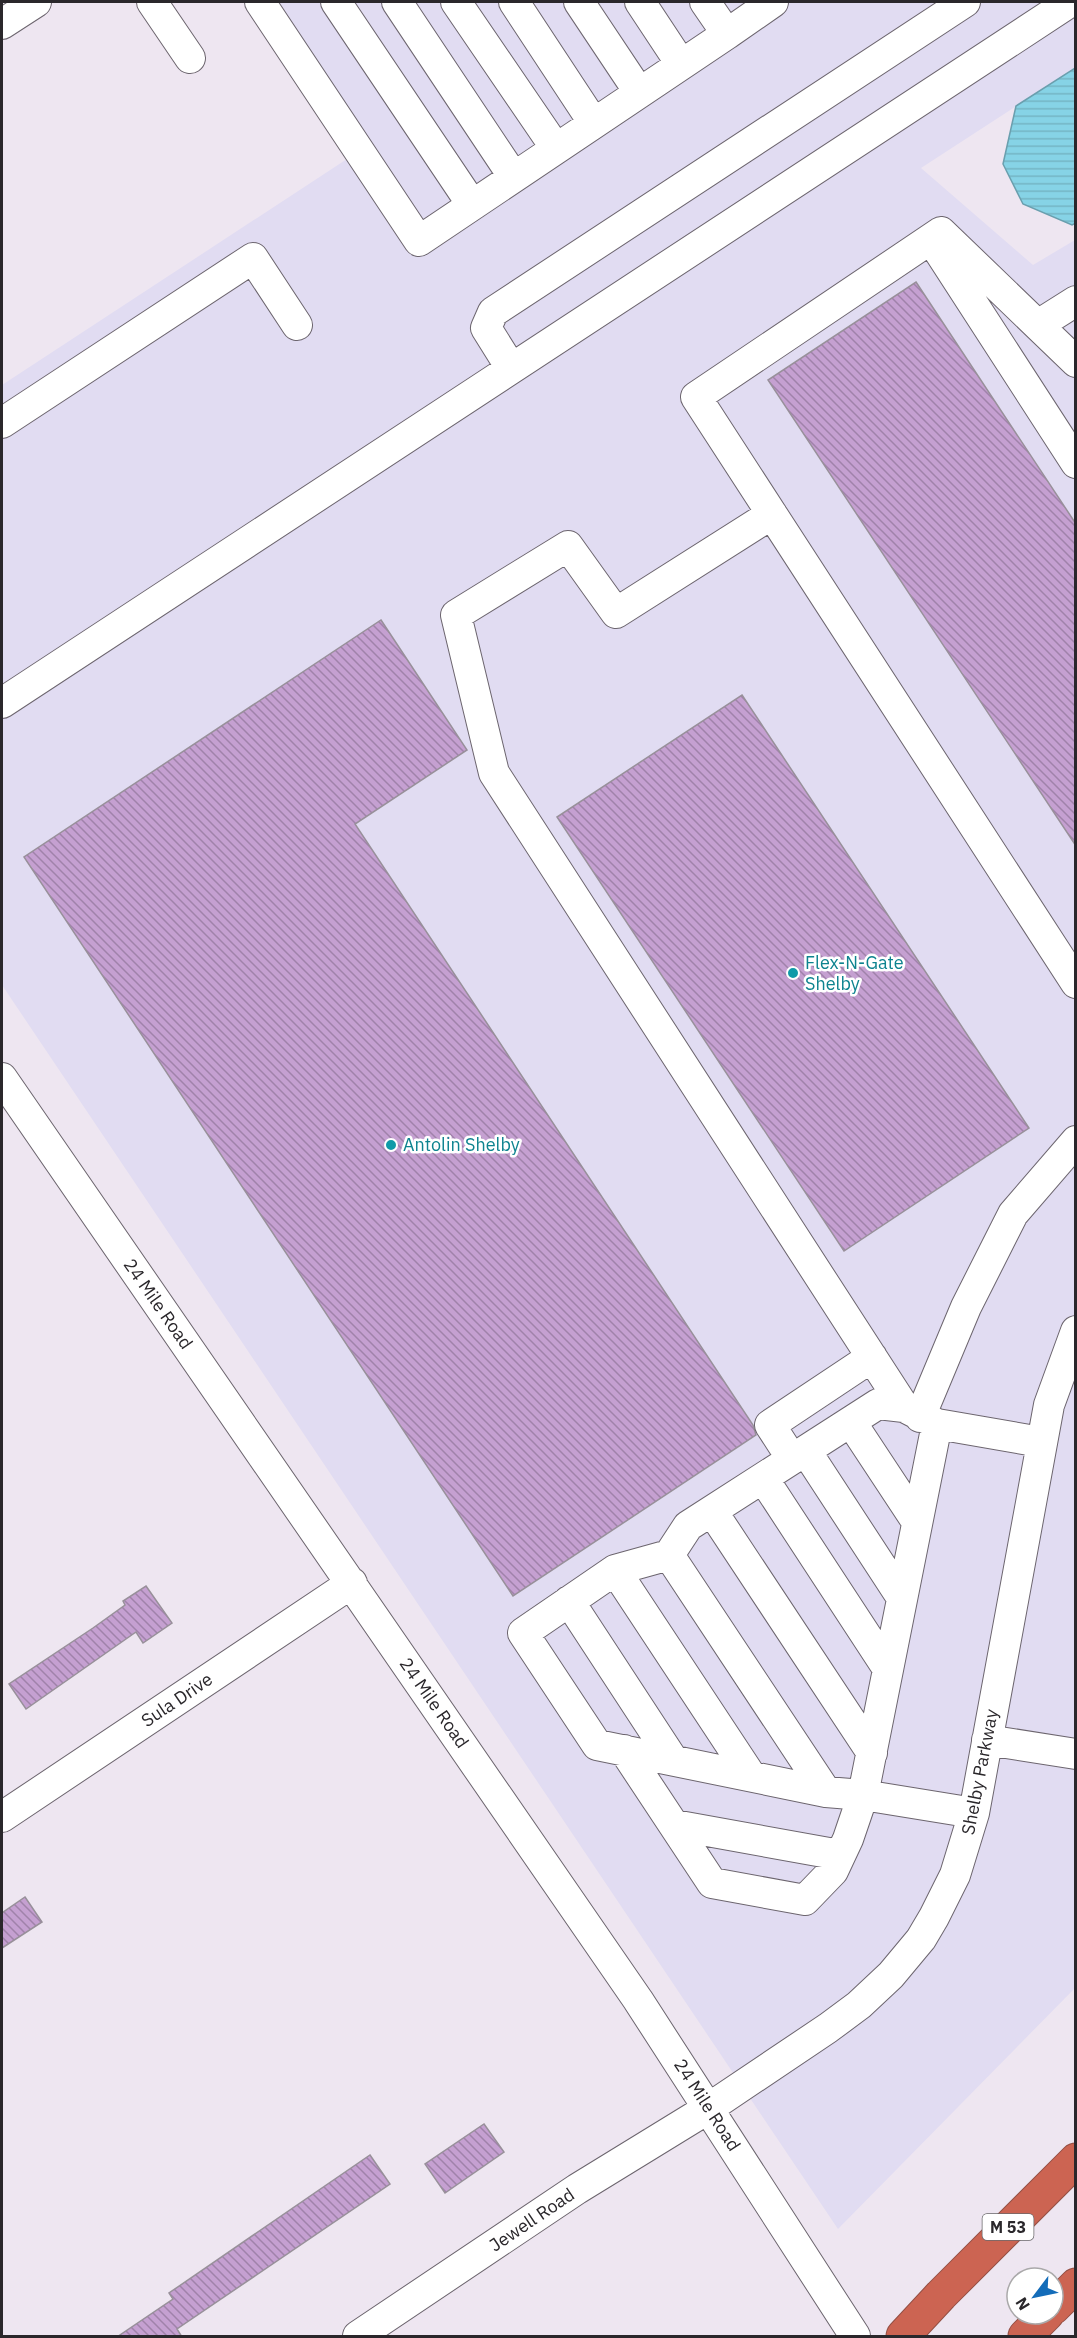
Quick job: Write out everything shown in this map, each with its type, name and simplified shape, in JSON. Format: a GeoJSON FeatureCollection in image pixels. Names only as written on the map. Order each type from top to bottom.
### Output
{"type":"FeatureCollection","features":[{"type":"Feature","properties":{"kind":"highway","name":"M 53"},"geometry":{"type":"LineString","coordinates":[[903,2337],[941,2295],[1076,2160]]}},
{"type":"Feature","properties":{"kind":"highway"},"geometry":{"type":"LineString","coordinates":[[1065,2295],[1076,2284]]}},
{"type":"Feature","properties":{"kind":"highway"},"geometry":{"type":"LineString","coordinates":[[1025,2337],[1036,2326]]}},
{"type":"Feature","properties":{"kind":"street"},"geometry":{"type":"LineString","coordinates":[[2,24],[36,2]]}},
{"type":"Feature","properties":{"kind":"street"},"geometry":{"type":"LineString","coordinates":[[152,2],[190,58]]}},
{"type":"Feature","properties":{"kind":"street"},"geometry":{"type":"LineString","coordinates":[[260,2],[419,241],[471,203],[773,2]]}},
{"type":"Feature","properties":{"kind":"street"},"geometry":{"type":"LineString","coordinates":[[336,2],[471,203]]}},
{"type":"Feature","properties":{"kind":"street"},"geometry":{"type":"LineString","coordinates":[[397,2],[513,176]]}},
{"type":"Feature","properties":{"kind":"street"},"geometry":{"type":"LineString","coordinates":[[456,2],[555,147]]}},
{"type":"Feature","properties":{"kind":"street"},"geometry":{"type":"LineString","coordinates":[[514,2],[593,122]]}},
{"type":"Feature","properties":{"kind":"street"},"geometry":{"type":"LineString","coordinates":[[579,2],[639,92]]}},
{"type":"Feature","properties":{"kind":"street"},"geometry":{"type":"LineString","coordinates":[[640,2],[681,64]]}},
{"type":"Feature","properties":{"kind":"street"},"geometry":{"type":"LineString","coordinates":[[705,2],[727,34]]}},
{"type":"Feature","properties":{"kind":"street"},"geometry":{"type":"LineString","coordinates":[[511,368],[486,328],[493,312],[965,2]]}},
{"type":"Feature","properties":{"kind":"street"},"geometry":{"type":"LineString","coordinates":[[2,704],[1070,2]]}},
{"type":"Feature","properties":{"kind":"street"},"geometry":{"type":"LineString","coordinates":[[1076,362],[941,232],[696,397],[1076,983]]}},
{"type":"Feature","properties":{"kind":"street"},"geometry":{"type":"LineString","coordinates":[[931,239],[1076,462]]}},
{"type":"Feature","properties":{"kind":"street"},"geometry":{"type":"LineString","coordinates":[[2,423],[253,258],[297,325]]}},
{"type":"Feature","properties":{"kind":"street"},"geometry":{"type":"LineString","coordinates":[[1038,325],[1076,301]]}},
{"type":"Feature","properties":{"kind":"street"},"geometry":{"type":"LineString","coordinates":[[772,514],[616,613],[568,546],[456,615],[494,773],[872,1357],[920,1416]]}},
{"type":"Feature","properties":{"kind":"street","name":"24 Mile Road"},"geometry":{"type":"LineString","coordinates":[[2,1078],[638,2000],[855,2337]]}},
{"type":"Feature","properties":{"kind":"street"},"geometry":{"type":"LineString","coordinates":[[624,1750],[712,1883],[805,1900],[833,1871],[863,1795],[917,1522],[920,1416],[966,1307],[1013,1214],[1076,1141]]}},
{"type":"Feature","properties":{"kind":"street","name":"Shelby Parkway"},"geometry":{"type":"LineString","coordinates":[[709,2108],[828,2028],[891,1975],[921,1938],[945,1897],[963,1855],[974,1812],[1041,1442],[1056,1380],[1076,1331]]}},
{"type":"Feature","properties":{"kind":"street"},"geometry":{"type":"LineString","coordinates":[[872,1357],[770,1425],[799,1455],[902,1598]]}},
{"type":"Feature","properties":{"kind":"street"},"geometry":{"type":"LineString","coordinates":[[974,1812],[863,1795],[826,1792],[597,1745],[523,1633],[615,1570],[669,1555],[688,1526],[878,1404],[920,1416],[1041,1442]]}},
{"type":"Feature","properties":{"kind":"street"},"geometry":{"type":"LineString","coordinates":[[851,1422],[917,1522]]}},
{"type":"Feature","properties":{"kind":"street"},"geometry":{"type":"LineString","coordinates":[[763,1478],[888,1669]]}},
{"type":"Feature","properties":{"kind":"street"},"geometry":{"type":"LineString","coordinates":[[712,1511],[872,1753]]}},
{"type":"Feature","properties":{"kind":"street"},"geometry":{"type":"LineString","coordinates":[[669,1555],[826,1792]]}},
{"type":"Feature","properties":{"kind":"street"},"geometry":{"type":"LineString","coordinates":[[615,1570],[751,1776]]}},
{"type":"Feature","properties":{"kind":"street","name":"Sula Drive"},"geometry":{"type":"LineString","coordinates":[[2,1817],[352,1583]]}},
{"type":"Feature","properties":{"kind":"street"},"geometry":{"type":"LineString","coordinates":[[569,1601],[673,1760]]}},
{"type":"Feature","properties":{"kind":"street"},"geometry":{"type":"LineString","coordinates":[[987,1740],[1076,1754]]}},
{"type":"Feature","properties":{"kind":"street"},"geometry":{"type":"LineString","coordinates":[[674,1825],[840,1855]]}},
{"type":"Feature","properties":{"kind":"street","name":"Jewell Road"},"geometry":{"type":"LineString","coordinates":[[358,2337],[577,2189],[709,2108]]}},
{"type":"Feature","properties":{"kind":"shaded area"},"geometry":{"type":"Polygon","coordinates":[[[244,2],[1075,2],[1075,68],[921,168],[1033,265],[1075,240],[1075,1988],[838,2229],[2,985],[2,385],[347,159],[244,2]]]}},
{"type":"Feature","properties":{"kind":"water"},"geometry":{"type":"Polygon","coordinates":[[[1075,68],[1076,223],[1072,225],[1023,204],[1003,164],[1016,106],[1075,68]]]}},
{"type":"Feature","properties":{"kind":"building"},"geometry":{"type":"Polygon","coordinates":[[[916,282],[1076,524],[1076,846],[768,380],[916,282]]]}},
{"type":"Feature","properties":{"kind":"building","name":"Antolin Shelby"},"geometry":{"type":"Polygon","coordinates":[[[381,620],[467,750],[355,824],[753,1425],[756,1435],[513,1596],[24,857],[381,620]]]}},
{"type":"Feature","properties":{"kind":"building","name":"Flex-N-Gate Shelby"},"geometry":{"type":"Polygon","coordinates":[[[742,695],[1029,1128],[844,1251],[557,817],[742,695]]]}},
{"type":"Feature","properties":{"kind":"building"},"geometry":{"type":"Polygon","coordinates":[[[146,1586],[172,1623],[143,1643],[136,1632],[26,1709],[9,1684],[93,1628],[125,1605],[123,1601],[146,1586]]]}},
{"type":"Feature","properties":{"kind":"building"},"geometry":{"type":"Polygon","coordinates":[[[25,1897],[42,1922],[2,1948],[2,1913],[25,1897]]]}},
{"type":"Feature","properties":{"kind":"building"},"geometry":{"type":"Polygon","coordinates":[[[484,2124],[504,2152],[445,2193],[425,2164],[484,2124]]]}},
{"type":"Feature","properties":{"kind":"building"},"geometry":{"type":"Polygon","coordinates":[[[370,2155],[390,2184],[177,2329],[182,2337],[117,2337],[173,2299],[169,2293],[370,2155]]]}},
{"type":"Feature","properties":{"kind":"place","name":"Flex-N-Gate Shelby"},"geometry":{"type":"Point","coordinates":[793,973]}},
{"type":"Feature","properties":{"kind":"place","name":"Antolin Shelby"},"geometry":{"type":"Point","coordinates":[391,1145]}}]}
